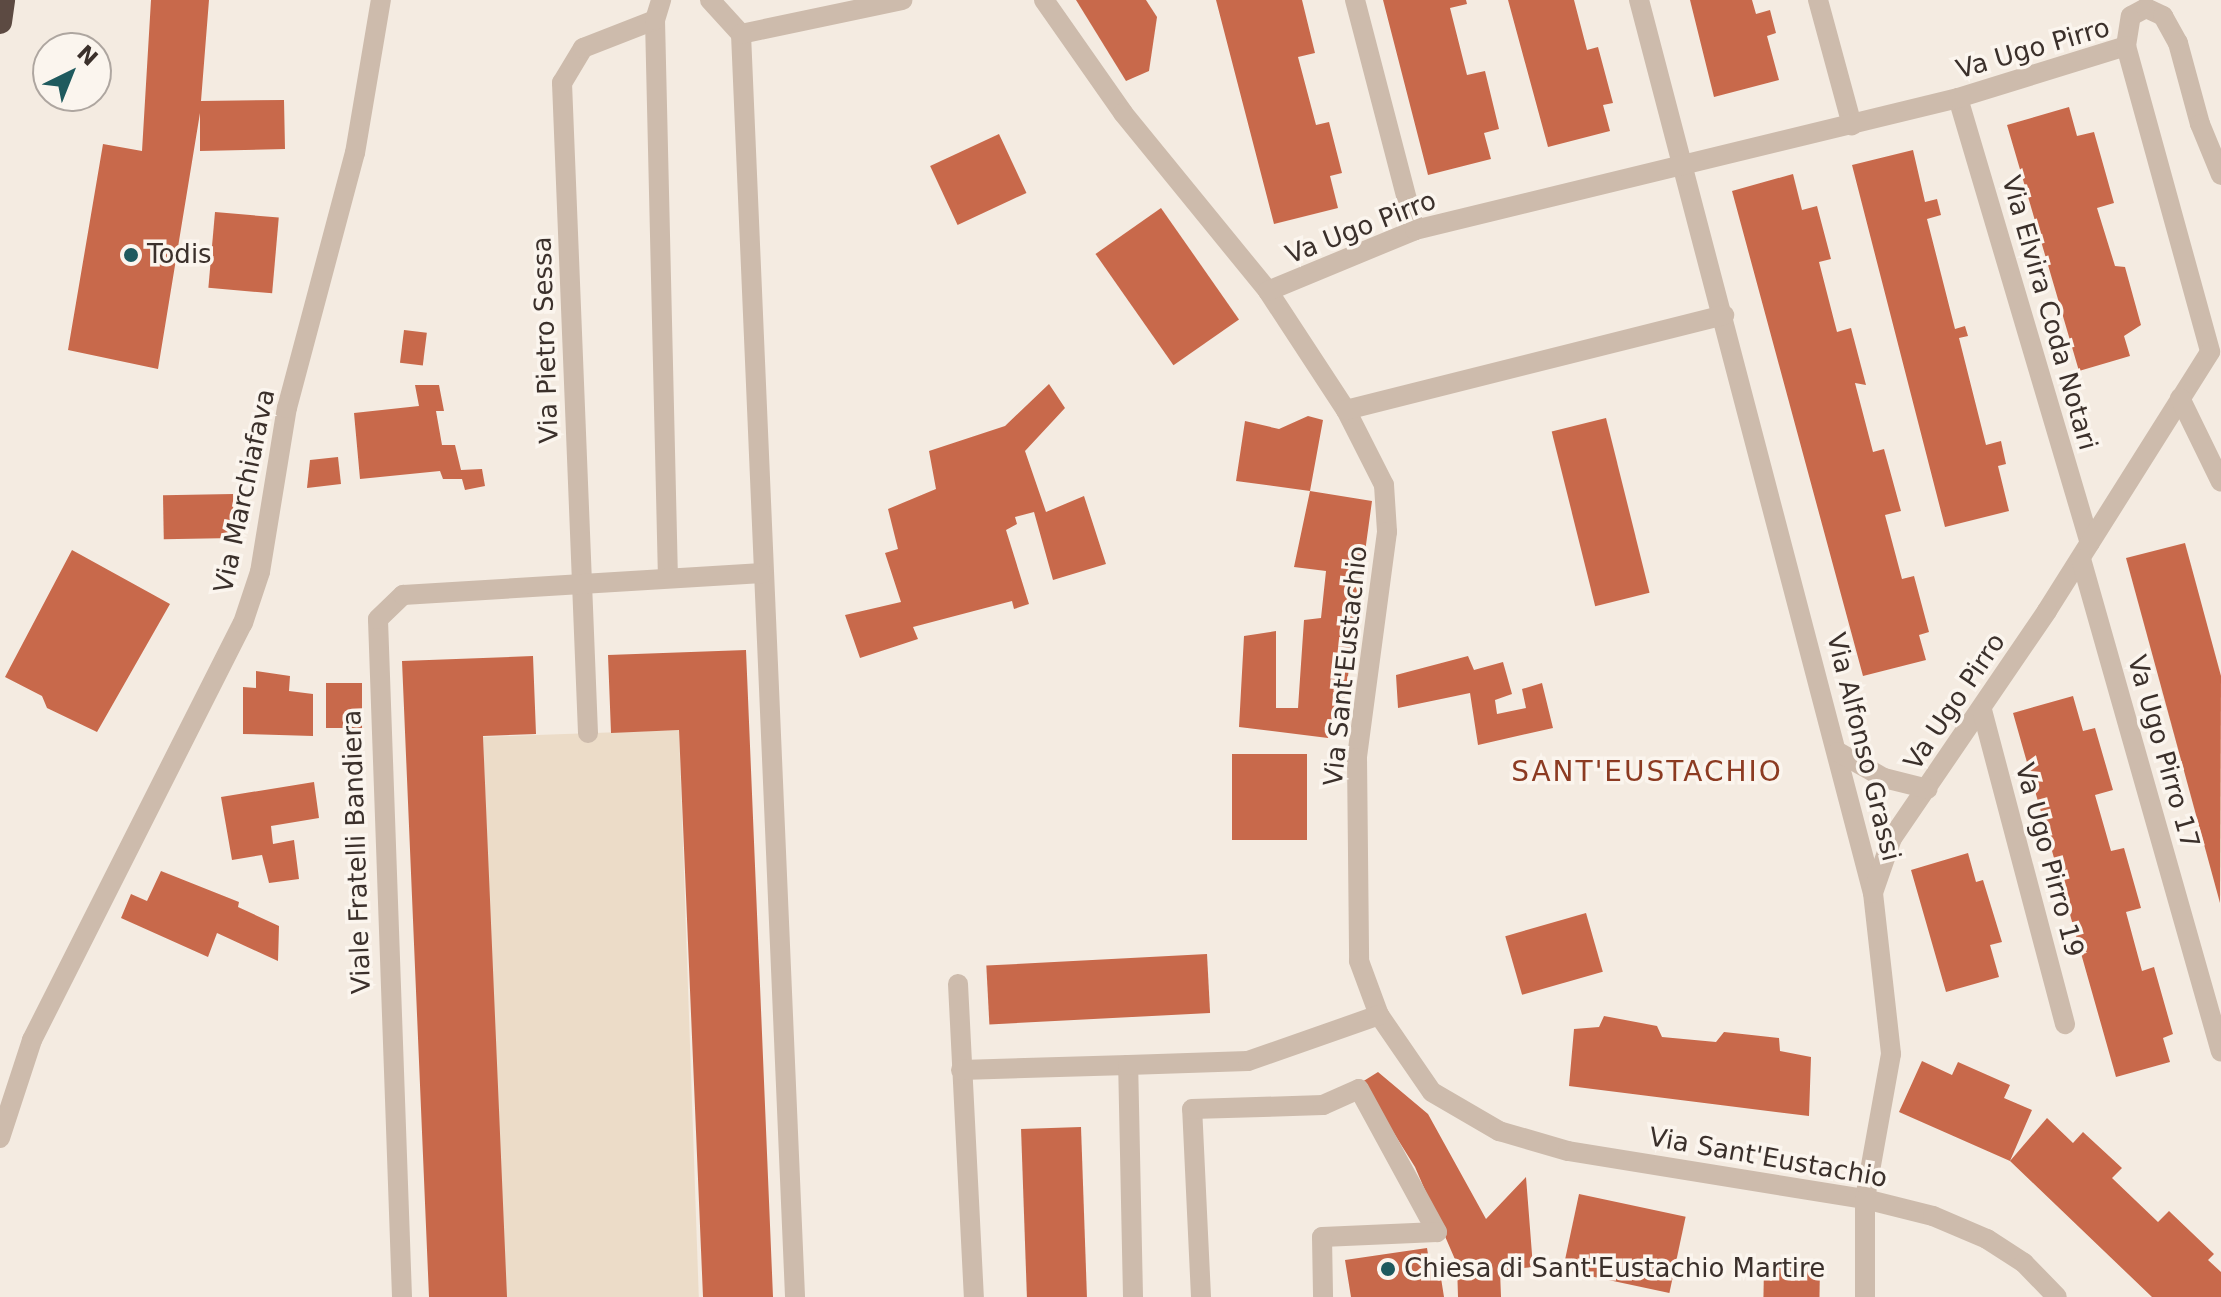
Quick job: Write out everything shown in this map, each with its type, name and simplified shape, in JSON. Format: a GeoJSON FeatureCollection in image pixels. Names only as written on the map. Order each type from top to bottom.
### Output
{"type":"FeatureCollection","features":[{"type":"Feature","properties":{"kind":"highway"},"geometry":{"type":"LineString","coordinates":[[0,22],[3,0]]}},
{"type":"Feature","properties":{"kind":"street","name":"Via Marchiafava"},"geometry":{"type":"LineString","coordinates":[[0,1138],[32,1040],[243,623],[260,572],[287,408],[355,153],[381,0]]}},
{"type":"Feature","properties":{"kind":"street"},"geometry":{"type":"LineString","coordinates":[[661,0],[655,20],[668,578]]}},
{"type":"Feature","properties":{"kind":"street"},"geometry":{"type":"LineString","coordinates":[[710,0],[741,34],[795,1297]]}},
{"type":"Feature","properties":{"kind":"street"},"geometry":{"type":"LineString","coordinates":[[741,34],[902,0]]}},
{"type":"Feature","properties":{"kind":"street","name":"Via Sant'Eustachio"},"geometry":{"type":"LineString","coordinates":[[1044,0],[1123,113],[1268,291],[1346,410],[1384,485],[1386,516],[1357,758],[1359,961],[1379,1015],[1432,1092],[1499,1131],[1568,1151],[1865,1199],[1933,1216],[1987,1239],[2024,1263],[2057,1297]]}},
{"type":"Feature","properties":{"kind":"street"},"geometry":{"type":"LineString","coordinates":[[1355,0],[1415,230]]}},
{"type":"Feature","properties":{"kind":"street","name":"Via Alfonso Grassi"},"geometry":{"type":"LineString","coordinates":[[1639,0],[1873,893],[1891,1054],[1865,1199],[1865,1297]]}},
{"type":"Feature","properties":{"kind":"street"},"geometry":{"type":"LineString","coordinates":[[1818,0],[1852,125]]}},
{"type":"Feature","properties":{"kind":"street"},"geometry":{"type":"LineString","coordinates":[[2126,46],[2131,16],[2146,8],[2163,16],[2178,43],[2200,124],[2221,175]]}},
{"type":"Feature","properties":{"kind":"street","name":"Via Pietro Sessa"},"geometry":{"type":"LineString","coordinates":[[588,733],[562,83],[583,48],[655,20]]}},
{"type":"Feature","properties":{"kind":"street","name":"Va Ugo Pirro"},"geometry":{"type":"LineString","coordinates":[[1268,291],[1415,230],[1958,98],[2126,46],[2215,360],[2180,398],[1982,710],[1892,838],[1873,893]]}},
{"type":"Feature","properties":{"kind":"street","name":"Via Elvira Coda Notari"},"geometry":{"type":"LineString","coordinates":[[1958,98],[2085,551]]}},
{"type":"Feature","properties":{"kind":"street"},"geometry":{"type":"LineString","coordinates":[[1346,410],[1724,315]]}},
{"type":"Feature","properties":{"kind":"street"},"geometry":{"type":"LineString","coordinates":[[2180,398],[2221,482]]}},
{"type":"Feature","properties":{"kind":"street","name":"Va Ugo Pirro 17"},"geometry":{"type":"LineString","coordinates":[[2085,551],[2221,1052]]}},
{"type":"Feature","properties":{"kind":"street","name":"Viale Fratelli Bandiera"},"geometry":{"type":"LineString","coordinates":[[402,1297],[375,662],[378,619],[403,595],[762,573]]}},
{"type":"Feature","properties":{"kind":"street","name":"Va Ugo Pirro 19"},"geometry":{"type":"LineString","coordinates":[[1982,710],[2065,1024]]}},
{"type":"Feature","properties":{"kind":"street"},"geometry":{"type":"LineString","coordinates":[[1838,752],[1884,778],[1928,789]]}},
{"type":"Feature","properties":{"kind":"street"},"geometry":{"type":"LineString","coordinates":[[958,984],[974,1297]]}},
{"type":"Feature","properties":{"kind":"street"},"geometry":{"type":"LineString","coordinates":[[961,1070],[1248,1061],[1379,1015]]}},
{"type":"Feature","properties":{"kind":"street"},"geometry":{"type":"LineString","coordinates":[[1128,1065],[1133,1297]]}},
{"type":"Feature","properties":{"kind":"street"},"geometry":{"type":"LineString","coordinates":[[1201,1297],[1192,1109],[1323,1105],[1359,1089],[1437,1232],[1322,1237],[1323,1297]]}},
{"type":"Feature","properties":{"kind":"shaded area"},"geometry":{"type":"Polygon","coordinates":[[[679,730],[699,1297],[503,1297],[483,737],[679,730]]]}},
{"type":"Feature","properties":{"kind":"building"},"geometry":{"type":"Polygon","coordinates":[[[151,0],[209,0],[201,101],[284,100],[285,149],[200,151],[200,113],[158,369],[68,350],[103,144],[142,151],[151,0]]]}},
{"type":"Feature","properties":{"kind":"building"},"geometry":{"type":"Polygon","coordinates":[[[1076,0],[1146,0],[1157,17],[1149,71],[1126,81],[1076,0]]]}},
{"type":"Feature","properties":{"kind":"building"},"geometry":{"type":"Polygon","coordinates":[[[1216,0],[1302,0],[1315,53],[1298,57],[1316,125],[1329,122],[1342,173],[1330,176],[1338,208],[1274,224],[1216,0]]]}},
{"type":"Feature","properties":{"kind":"building"},"geometry":{"type":"Polygon","coordinates":[[[1383,0],[1466,0],[1467,4],[1450,8],[1467,75],[1485,71],[1499,129],[1484,133],[1491,159],[1428,175],[1383,0]]]}},
{"type":"Feature","properties":{"kind":"building"},"geometry":{"type":"Polygon","coordinates":[[[1508,0],[1574,0],[1587,50],[1598,47],[1613,103],[1603,105],[1610,131],[1548,147],[1508,0]]]}},
{"type":"Feature","properties":{"kind":"building"},"geometry":{"type":"Polygon","coordinates":[[[1690,0],[1752,0],[1756,14],[1770,10],[1776,33],[1767,36],[1779,80],[1714,97],[1690,0]]]}},
{"type":"Feature","properties":{"kind":"building"},"geometry":{"type":"Polygon","coordinates":[[[2069,107],[2077,136],[2094,132],[2114,203],[2097,208],[2115,266],[2125,267],[2141,325],[2124,336],[2130,356],[2079,371],[2007,125],[2069,107]]]}},
{"type":"Feature","properties":{"kind":"building"},"geometry":{"type":"Polygon","coordinates":[[[999,134],[1026,193],[958,225],[930,166],[999,134]]]}},
{"type":"Feature","properties":{"kind":"building"},"geometry":{"type":"Polygon","coordinates":[[[1913,150],[1925,202],[1937,199],[1941,215],[1927,219],[1955,329],[1965,326],[1968,336],[1959,338],[1986,445],[2001,441],[2006,464],[1998,466],[2009,511],[1945,527],[1852,165],[1913,150]]]}},
{"type":"Feature","properties":{"kind":"building"},"geometry":{"type":"Polygon","coordinates":[[[1793,174],[1802,210],[1817,206],[1831,259],[1819,262],[1837,332],[1851,328],[1866,385],[1855,383],[1873,452],[1884,449],[1901,511],[1885,515],[1902,579],[1914,576],[1929,632],[1919,635],[1926,660],[1863,676],[1732,191],[1793,174]]]}},
{"type":"Feature","properties":{"kind":"building"},"geometry":{"type":"Polygon","coordinates":[[[1161,208],[1239,319],[1173,365],[1095,254],[1161,208]]]}},
{"type":"Feature","properties":{"kind":"building"},"geometry":{"type":"Polygon","coordinates":[[[215,212],[279,218],[272,293],[208,288],[215,212]]]}},
{"type":"Feature","properties":{"kind":"building"},"geometry":{"type":"Polygon","coordinates":[[[404,330],[427,333],[423,366],[400,363],[404,330]]]}},
{"type":"Feature","properties":{"kind":"building"},"geometry":{"type":"Polygon","coordinates":[[[1049,384],[1065,408],[1025,451],[1046,512],[1084,496],[1106,564],[1053,580],[1034,512],[1015,517],[1017,524],[1006,530],[1029,604],[1014,609],[1012,601],[913,627],[918,639],[860,658],[845,615],[901,602],[885,553],[898,549],[888,509],[936,489],[929,451],[1005,426],[1049,384]]]}},
{"type":"Feature","properties":{"kind":"building"},"geometry":{"type":"Polygon","coordinates":[[[415,385],[439,385],[444,411],[436,411],[442,445],[455,445],[461,470],[482,469],[485,486],[465,490],[462,479],[443,479],[440,471],[360,479],[354,413],[419,406],[415,385]]]}},
{"type":"Feature","properties":{"kind":"building"},"geometry":{"type":"Polygon","coordinates":[[[1308,416],[1323,420],[1310,491],[1236,481],[1245,421],[1279,429],[1308,416]]]}},
{"type":"Feature","properties":{"kind":"building"},"geometry":{"type":"Polygon","coordinates":[[[1606,418],[1650,593],[1595,606],[1552,432],[1606,418]]]}},
{"type":"Feature","properties":{"kind":"building"},"geometry":{"type":"Polygon","coordinates":[[[338,457],[341,484],[307,488],[310,460],[338,457]]]}},
{"type":"Feature","properties":{"kind":"building"},"geometry":{"type":"Polygon","coordinates":[[[1310,491],[1372,501],[1341,727],[1332,725],[1328,738],[1239,727],[1244,636],[1276,631],[1276,708],[1298,708],[1304,620],[1321,618],[1326,571],[1294,567],[1310,491]]]}},
{"type":"Feature","properties":{"kind":"building"},"geometry":{"type":"Polygon","coordinates":[[[233,494],[234,538],[164,539],[163,495],[233,494]]]}},
{"type":"Feature","properties":{"kind":"building"},"geometry":{"type":"Polygon","coordinates":[[[2185,543],[2221,676],[2220,903],[2126,558],[2185,543]]]}},
{"type":"Feature","properties":{"kind":"building"},"geometry":{"type":"Polygon","coordinates":[[[72,550],[170,604],[97,732],[47,708],[42,696],[5,677],[72,550]]]}},
{"type":"Feature","properties":{"kind":"building"},"geometry":{"type":"Polygon","coordinates":[[[746,650],[773,1297],[703,1297],[679,730],[611,733],[608,655],[746,650]]]}},
{"type":"Feature","properties":{"kind":"building"},"geometry":{"type":"Polygon","coordinates":[[[533,656],[536,734],[483,736],[507,1297],[429,1297],[402,661],[533,656]]]}},
{"type":"Feature","properties":{"kind":"building"},"geometry":{"type":"Polygon","coordinates":[[[1468,656],[1474,670],[1503,662],[1512,694],[1495,700],[1497,714],[1526,708],[1522,689],[1542,683],[1553,728],[1478,745],[1470,693],[1398,708],[1396,675],[1468,656]]]}},
{"type":"Feature","properties":{"kind":"building"},"geometry":{"type":"Polygon","coordinates":[[[256,671],[290,676],[289,691],[313,694],[313,736],[243,734],[243,687],[256,688],[256,671]]]}},
{"type":"Feature","properties":{"kind":"building"},"geometry":{"type":"Polygon","coordinates":[[[326,683],[362,683],[362,728],[326,728],[326,683]]]}},
{"type":"Feature","properties":{"kind":"building"},"geometry":{"type":"Polygon","coordinates":[[[2073,696],[2083,731],[2095,728],[2113,790],[2095,795],[2111,851],[2124,848],[2141,908],[2126,912],[2142,971],[2154,967],[2173,1034],[2163,1038],[2170,1062],[2116,1077],[2013,713],[2073,696]]]}},
{"type":"Feature","properties":{"kind":"building"},"geometry":{"type":"Polygon","coordinates":[[[1232,754],[1307,754],[1307,840],[1232,840],[1232,754]]]}},
{"type":"Feature","properties":{"kind":"building"},"geometry":{"type":"Polygon","coordinates":[[[314,782],[319,818],[271,826],[273,844],[294,840],[299,879],[269,883],[262,855],[232,860],[221,797],[314,782]]]}},
{"type":"Feature","properties":{"kind":"building"},"geometry":{"type":"Polygon","coordinates":[[[1968,853],[1976,882],[1983,880],[2002,942],[1990,945],[1999,977],[1946,992],[1911,870],[1968,853]]]}},
{"type":"Feature","properties":{"kind":"building"},"geometry":{"type":"Polygon","coordinates":[[[161,871],[239,902],[238,907],[279,926],[278,961],[217,933],[208,957],[121,918],[131,894],[147,901],[161,871]]]}},
{"type":"Feature","properties":{"kind":"building"},"geometry":{"type":"Polygon","coordinates":[[[1586,913],[1603,972],[1522,995],[1505,936],[1586,913]]]}},
{"type":"Feature","properties":{"kind":"building"},"geometry":{"type":"Polygon","coordinates":[[[1207,954],[1210,1013],[989,1024],[986,966],[1207,954]]]}},
{"type":"Feature","properties":{"kind":"building"},"geometry":{"type":"Polygon","coordinates":[[[1604,1016],[1657,1026],[1662,1037],[1716,1042],[1724,1032],[1779,1038],[1780,1051],[1811,1057],[1809,1116],[1569,1086],[1574,1029],[1599,1027],[1604,1016]]]}},
{"type":"Feature","properties":{"kind":"building"},"geometry":{"type":"Polygon","coordinates":[[[1922,1061],[1952,1075],[1958,1062],[2010,1085],[2004,1098],[2032,1110],[2010,1161],[1899,1112],[1922,1061]]]}},
{"type":"Feature","properties":{"kind":"building"},"geometry":{"type":"Polygon","coordinates":[[[1378,1072],[1428,1114],[1486,1219],[1526,1177],[1533,1267],[1500,1271],[1501,1297],[1458,1297],[1457,1264],[1415,1167],[1362,1082],[1378,1072]]]}},
{"type":"Feature","properties":{"kind":"building"},"geometry":{"type":"Polygon","coordinates":[[[2047,1118],[2073,1143],[2083,1132],[2122,1168],[2112,1178],[2158,1222],[2169,1211],[2214,1254],[2208,1260],[2221,1272],[2221,1297],[2152,1297],[2010,1161],[2047,1118]]]}},
{"type":"Feature","properties":{"kind":"building"},"geometry":{"type":"Polygon","coordinates":[[[1081,1127],[1087,1297],[1027,1297],[1021,1129],[1081,1127]]]}},
{"type":"Feature","properties":{"kind":"building"},"geometry":{"type":"Polygon","coordinates":[[[1579,1194],[1686,1217],[1669,1293],[1563,1270],[1579,1194]]]}},
{"type":"Feature","properties":{"kind":"building","name":"Chiesa di Sant'Eustachio Martire"},"geometry":{"type":"Polygon","coordinates":[[[1427,1248],[1432,1280],[1441,1278],[1444,1297],[1351,1297],[1345,1260],[1427,1248]]]}},
{"type":"Feature","properties":{"kind":"building"},"geometry":{"type":"Polygon","coordinates":[[[1764,1266],[1820,1267],[1819,1297],[1763,1297],[1764,1266]]]}},
{"type":"Feature","properties":{"kind":"place","name":"Todis"},"geometry":{"type":"Point","coordinates":[131,255]}},
{"type":"Feature","properties":{"kind":"place","name":"Chiesa di Sant'Eustachio Martire"},"geometry":{"type":"Point","coordinates":[1388,1269]}},
{"type":"Feature","properties":{"kind":"district","name":"SANT'EUSTACHIO"},"geometry":{"type":"Point","coordinates":[1647,772]}}]}
